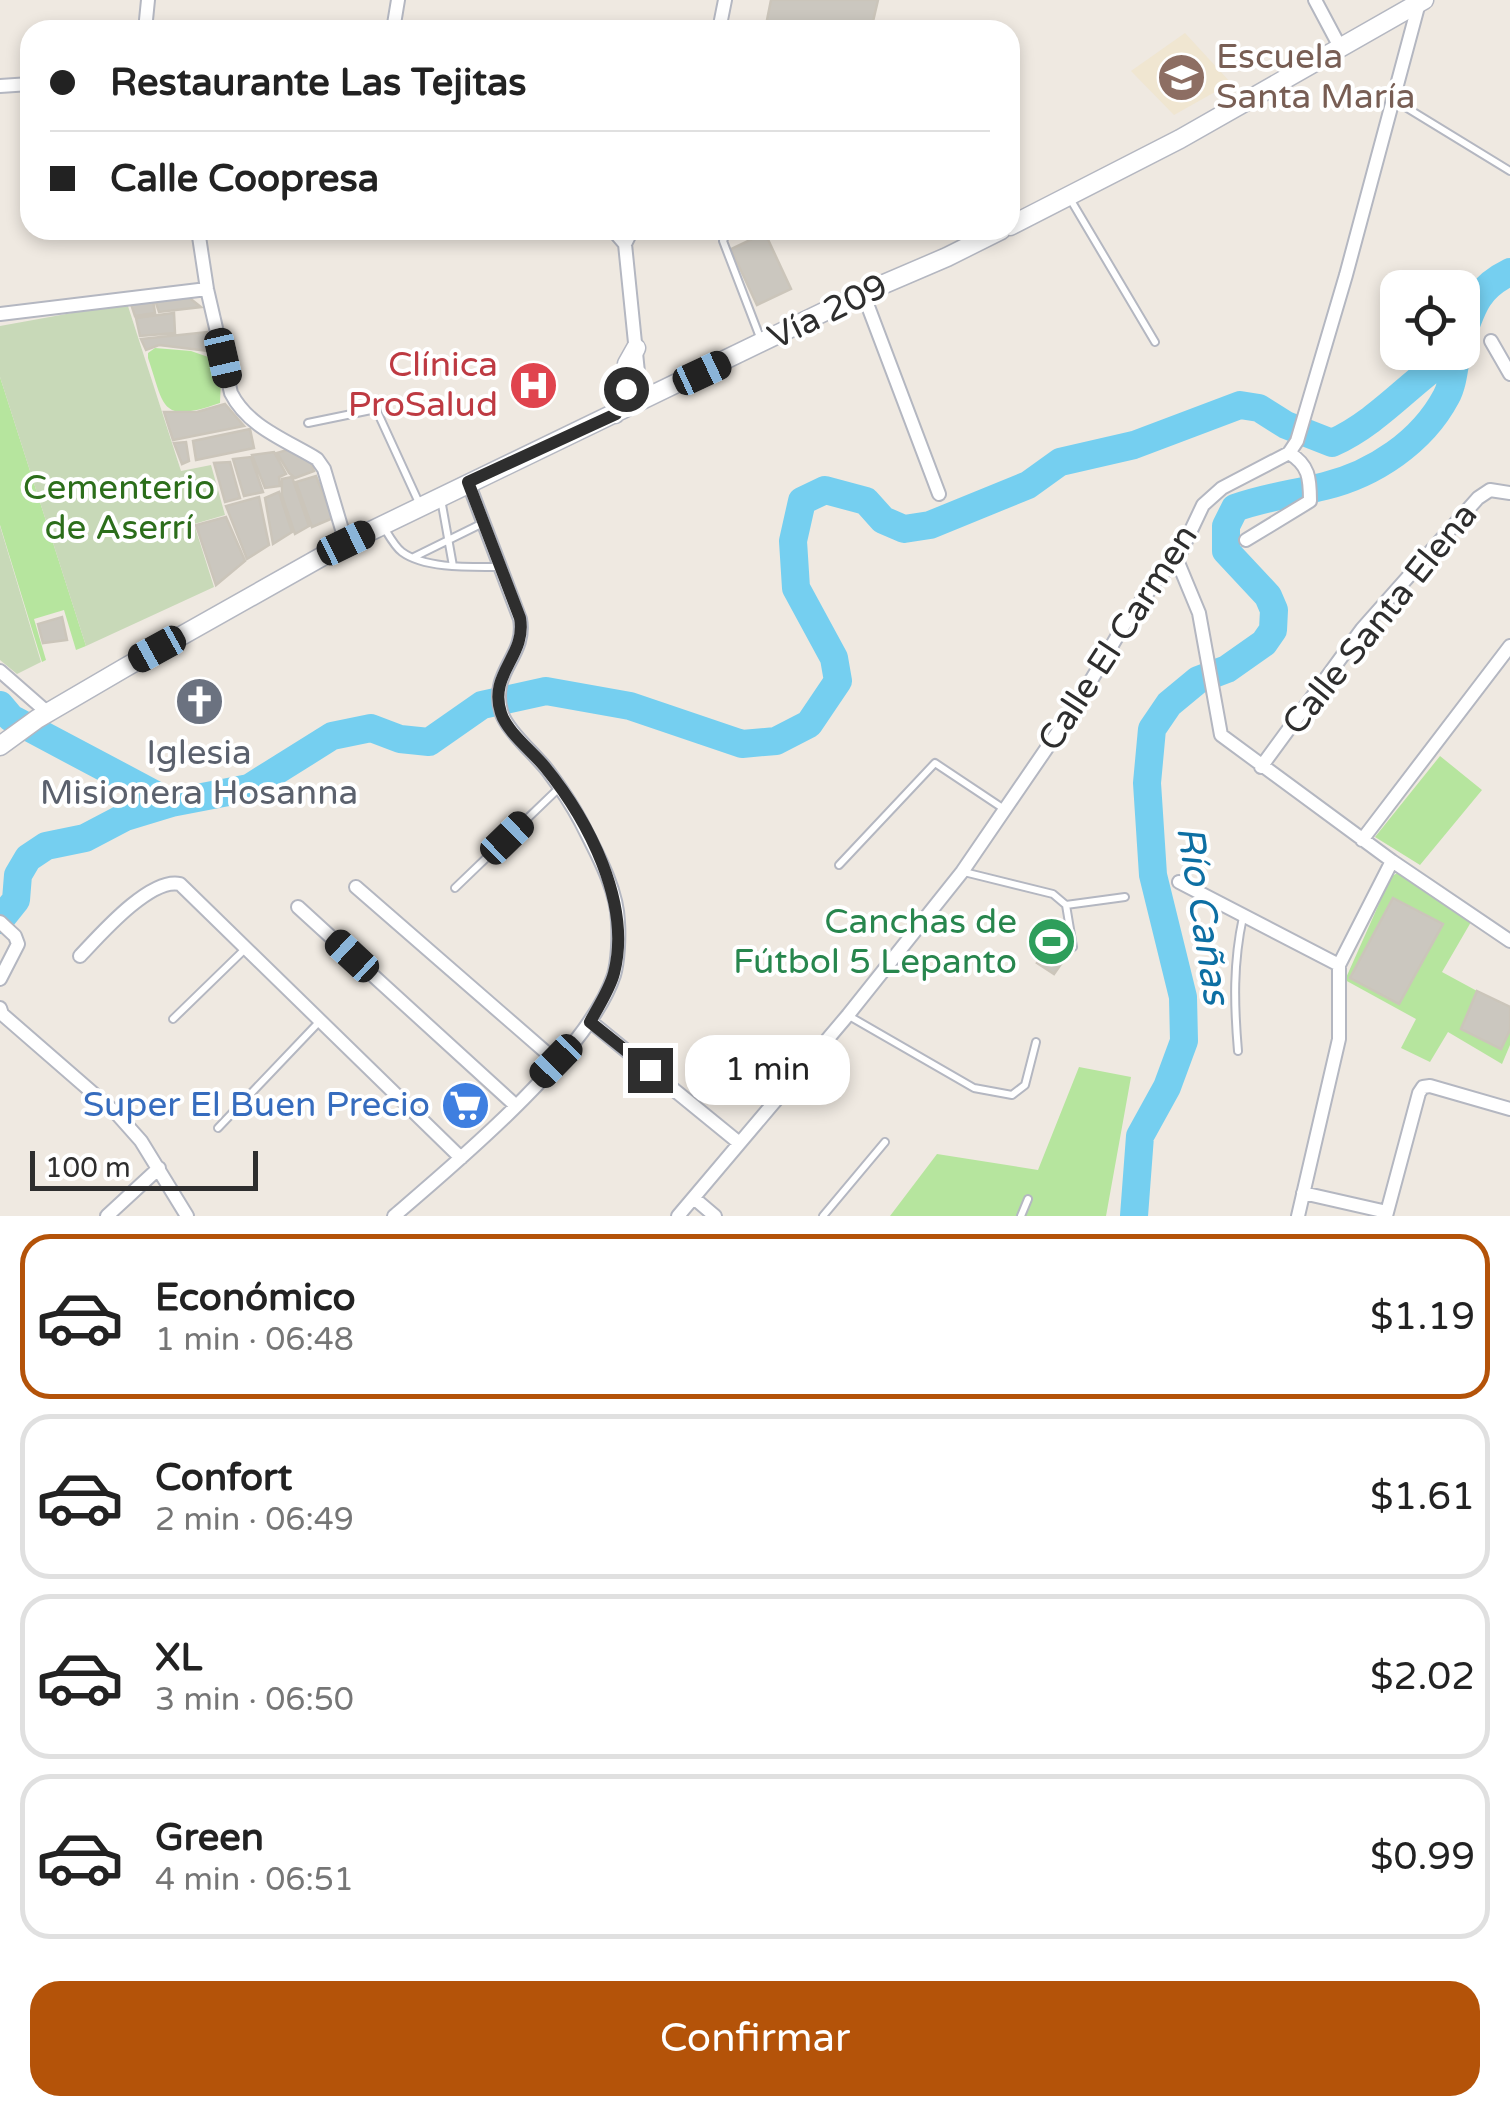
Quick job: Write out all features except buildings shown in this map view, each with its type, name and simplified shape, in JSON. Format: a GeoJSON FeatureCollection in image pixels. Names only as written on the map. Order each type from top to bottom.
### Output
{"type":"FeatureCollection","features":[{"type":"Feature","properties":{"kind":"main road"},"geometry":{"type":"LineString","coordinates":[[1020,221],[1180,138],[1417,2]]}},
{"type":"Feature","properties":{"kind":"main road","name":"Vía 209"},"geometry":{"type":"LineString","coordinates":[[0,746],[43,716],[346,543],[863,293],[982,240]]}},
{"type":"Feature","properties":{"kind":"main road"},"geometry":{"type":"LineString","coordinates":[[616,414],[626,389],[627,364],[636,348]]}},
{"type":"Feature","properties":{"kind":"street"},"geometry":{"type":"LineString","coordinates":[[1315,0],[1340,48]]}},
{"type":"Feature","properties":{"kind":"street"},"geometry":{"type":"LineString","coordinates":[[1246,540],[1310,501],[1310,478],[1292,447],[1394,100],[1417,2]]}},
{"type":"Feature","properties":{"kind":"street"},"geometry":{"type":"LineString","coordinates":[[200,240],[207,289],[238,408],[268,431],[317,458],[324,468],[346,543]]}},
{"type":"Feature","properties":{"kind":"street"},"geometry":{"type":"LineString","coordinates":[[621,240],[625,244]]}},
{"type":"Feature","properties":{"kind":"street"},"geometry":{"type":"LineString","coordinates":[[627,240],[641,402]]}},
{"type":"Feature","properties":{"kind":"street"},"geometry":{"type":"LineString","coordinates":[[0,314],[207,289]]}},
{"type":"Feature","properties":{"kind":"street"},"geometry":{"type":"LineString","coordinates":[[863,293],[939,494]]}},
{"type":"Feature","properties":{"kind":"street"},"geometry":{"type":"LineString","coordinates":[[1491,341],[1510,374]]}},
{"type":"Feature","properties":{"kind":"street","name":"Calle El Carmen"},"geometry":{"type":"LineString","coordinates":[[678,1216],[848,1015],[962,872],[1077,704],[1124,625],[1159,577],[1177,560],[1203,506],[1222,488],[1292,447]]}},
{"type":"Feature","properties":{"kind":"street"},"geometry":{"type":"LineString","coordinates":[[394,1216],[461,1158],[556,1061],[590,1022],[614,974],[619,920],[604,871],[559,788],[501,715],[498,685],[522,634],[468,482]]}},
{"type":"Feature","properties":{"kind":"street","name":"Calle Santa Elena"},"geometry":{"type":"LineString","coordinates":[[1261,767],[1362,629],[1478,498],[1490,490],[1510,493]]}},
{"type":"Feature","properties":{"kind":"street"},"geometry":{"type":"LineString","coordinates":[[1177,560],[1199,613],[1221,735],[1392,862],[1510,940]]}},
{"type":"Feature","properties":{"kind":"street"},"geometry":{"type":"LineString","coordinates":[[1362,840],[1510,646]]}},
{"type":"Feature","properties":{"kind":"street"},"geometry":{"type":"LineString","coordinates":[[0,672],[43,716]]}},
{"type":"Feature","properties":{"kind":"street"},"geometry":{"type":"LineString","coordinates":[[1298,1216],[1338,1040],[1339,966],[1392,862]]}},
{"type":"Feature","properties":{"kind":"street"},"geometry":{"type":"LineString","coordinates":[[80,956],[138,901],[172,882],[180,884],[461,1158]]}},
{"type":"Feature","properties":{"kind":"street"},"geometry":{"type":"LineString","coordinates":[[1179,882],[1339,966]]}},
{"type":"Feature","properties":{"kind":"street"},"geometry":{"type":"LineString","coordinates":[[356,887],[556,1061]]}},
{"type":"Feature","properties":{"kind":"street"},"geometry":{"type":"LineString","coordinates":[[298,907],[515,1105]]}},
{"type":"Feature","properties":{"kind":"street"},"geometry":{"type":"LineString","coordinates":[[0,979],[18,944],[3,925]]}},
{"type":"Feature","properties":{"kind":"street"},"geometry":{"type":"LineString","coordinates":[[0,1008],[2,1014],[117,1114],[142,1141],[187,1216]]}},
{"type":"Feature","properties":{"kind":"street"},"geometry":{"type":"LineString","coordinates":[[590,1022],[738,1142]]}},
{"type":"Feature","properties":{"kind":"street"},"geometry":{"type":"LineString","coordinates":[[1303,1194],[1386,1214],[1423,1087],[1510,1109]]}},
{"type":"Feature","properties":{"kind":"street"},"geometry":{"type":"LineString","coordinates":[[107,1216],[159,1168]]}},
{"type":"Feature","properties":{"kind":"street"},"geometry":{"type":"LineString","coordinates":[[695,1199],[715,1216]]}},
{"type":"Feature","properties":{"kind":"lane"},"geometry":{"type":"LineString","coordinates":[[1394,100],[1510,171]]}},
{"type":"Feature","properties":{"kind":"lane"},"geometry":{"type":"LineString","coordinates":[[1068,196],[1155,342]]}},
{"type":"Feature","properties":{"kind":"lane"},"geometry":{"type":"LineString","coordinates":[[724,240],[762,344]]}},
{"type":"Feature","properties":{"kind":"lane"},"geometry":{"type":"LineString","coordinates":[[308,423],[376,410],[421,506]]}},
{"type":"Feature","properties":{"kind":"lane"},"geometry":{"type":"LineString","coordinates":[[441,496],[453,566]]}},
{"type":"Feature","properties":{"kind":"lane"},"geometry":{"type":"LineString","coordinates":[[413,557],[482,523]]}},
{"type":"Feature","properties":{"kind":"lane"},"geometry":{"type":"LineString","coordinates":[[382,525],[401,552],[413,557],[453,566],[499,567]]}},
{"type":"Feature","properties":{"kind":"lane"},"geometry":{"type":"LineString","coordinates":[[839,865],[935,762],[1006,811]]}},
{"type":"Feature","properties":{"kind":"lane"},"geometry":{"type":"LineString","coordinates":[[454,888],[559,788]]}},
{"type":"Feature","properties":{"kind":"lane"},"geometry":{"type":"LineString","coordinates":[[962,872],[1053,894],[1066,905],[1073,946]]}},
{"type":"Feature","properties":{"kind":"lane"},"geometry":{"type":"LineString","coordinates":[[1066,905],[1125,897]]}},
{"type":"Feature","properties":{"kind":"lane"},"geometry":{"type":"LineString","coordinates":[[1238,1050],[1234,980],[1244,915]]}},
{"type":"Feature","properties":{"kind":"lane"},"geometry":{"type":"LineString","coordinates":[[173,1019],[244,950]]}},
{"type":"Feature","properties":{"kind":"lane"},"geometry":{"type":"LineString","coordinates":[[848,1015],[974,1088],[994,1093],[1012,1095],[1026,1084],[1036,1042]]}},
{"type":"Feature","properties":{"kind":"lane"},"geometry":{"type":"LineString","coordinates":[[218,1128],[320,1022]]}},
{"type":"Feature","properties":{"kind":"lane"},"geometry":{"type":"LineString","coordinates":[[822,1216],[885,1142]]}},
{"type":"Feature","properties":{"kind":"lane"},"geometry":{"type":"LineString","coordinates":[[1021,1216],[1028,1199]]}},
{"type":"Feature","properties":{"kind":"shaded area","name":"Escuela Santa María"},"geometry":{"type":"Polygon","coordinates":[[[1185,33],[1231,83],[1174,115],[1131,71],[1185,33]]]}},
{"type":"Feature","properties":{"kind":"green space","name":"Cementerio de Aserrí"},"geometry":{"type":"Polygon","coordinates":[[[127,303],[181,471],[211,465],[225,515],[194,524],[214,587],[86,646],[0,377],[0,326],[127,303]]]}},
{"type":"Feature","properties":{"kind":"green space"},"geometry":{"type":"Polygon","coordinates":[[[155,348],[191,351],[214,359],[221,378],[220,403],[185,412],[168,407],[148,358],[155,348]]]}},
{"type":"Feature","properties":{"kind":"green space"},"geometry":{"type":"Polygon","coordinates":[[[0,377],[86,646],[76,650],[64,610],[34,619],[46,660],[42,662],[0,525],[0,377]]]}},
{"type":"Feature","properties":{"kind":"green space","name":"Cementerio de Aserrí"},"geometry":{"type":"Polygon","coordinates":[[[0,526],[41,662],[17,674],[0,660],[0,526]]]}},
{"type":"Feature","properties":{"kind":"green space"},"geometry":{"type":"Polygon","coordinates":[[[1440,756],[1482,790],[1420,865],[1375,837],[1440,756]]]}},
{"type":"Feature","properties":{"kind":"green space"},"geometry":{"type":"Polygon","coordinates":[[[1397,873],[1471,922],[1442,972],[1477,991],[1461,1029],[1501,1049],[1510,1030],[1510,1045],[1502,1064],[1448,1032],[1430,1062],[1401,1048],[1416,1019],[1345,980],[1391,877],[1397,873]],[[1393,898],[1350,978],[1399,1004],[1443,924],[1393,898]]]}},
{"type":"Feature","properties":{"kind":"green space"},"geometry":{"type":"Polygon","coordinates":[[[1079,1067],[1131,1077],[1106,1216],[890,1216],[937,1154],[1038,1170],[1079,1067]]]}},
{"type":"Feature","properties":{"kind":"waterway","name":"Río Cañas"},"geometry":{"type":"LineString","coordinates":[[1480,297],[1510,272]]}},
{"type":"Feature","properties":{"kind":"waterway"},"geometry":{"type":"LineString","coordinates":[[0,705],[11,718],[171,803],[249,788],[332,736],[371,728],[400,739],[429,742],[482,705],[546,691],[630,706],[742,744],[776,741],[809,724],[838,681],[834,658],[796,588],[793,541],[802,501],[825,490],[866,501],[883,520],[904,529],[930,525],[1028,485],[1060,462],[1134,445],[1240,405],[1259,408],[1286,425],[1332,443],[1365,424],[1431,370]]}},
{"type":"Feature","properties":{"kind":"waterway","name":"Río Cañas"},"geometry":{"type":"LineString","coordinates":[[1134,1216],[1140,1136],[1167,1087],[1184,1041],[1183,997],[1153,875],[1147,783],[1152,729],[1169,704],[1198,680],[1227,669],[1264,643],[1273,630],[1274,610],[1268,596],[1226,551],[1226,526],[1235,508],[1343,481],[1395,454],[1436,413],[1446,397],[1454,370]]}},
{"type":"Feature","properties":{"kind":"waterway"},"geometry":{"type":"LineString","coordinates":[[0,920],[16,900],[18,875],[28,858],[46,846],[85,838],[125,817],[171,803]]}},
{"type":"Feature","properties":{"kind":"place","name":"Escuela Santa María"},"geometry":{"type":"Point","coordinates":[1181,77]}},
{"type":"Feature","properties":{"kind":"place","name":"Clínica ProSalud"},"geometry":{"type":"Point","coordinates":[533,385]}},
{"type":"Feature","properties":{"kind":"place","name":"Iglesia Misionera Hosanna"},"geometry":{"type":"Point","coordinates":[199,701]}},
{"type":"Feature","properties":{"kind":"place","name":"Canchas de Fútbol 5 Lepanto"},"geometry":{"type":"Point","coordinates":[1052,942]}},
{"type":"Feature","properties":{"kind":"place","name":"Super El Buen Precio"},"geometry":{"type":"Point","coordinates":[465,1105]}},
{"type":"Feature","properties":{"kind":"route"},"geometry":{"type":"LineString","coordinates":[[626,389],[616,414],[468,482],[520,618],[522,634],[498,685],[501,715],[548,770],[578,817],[604,871],[619,920],[614,974],[590,1022],[650,1070]]}}]}
